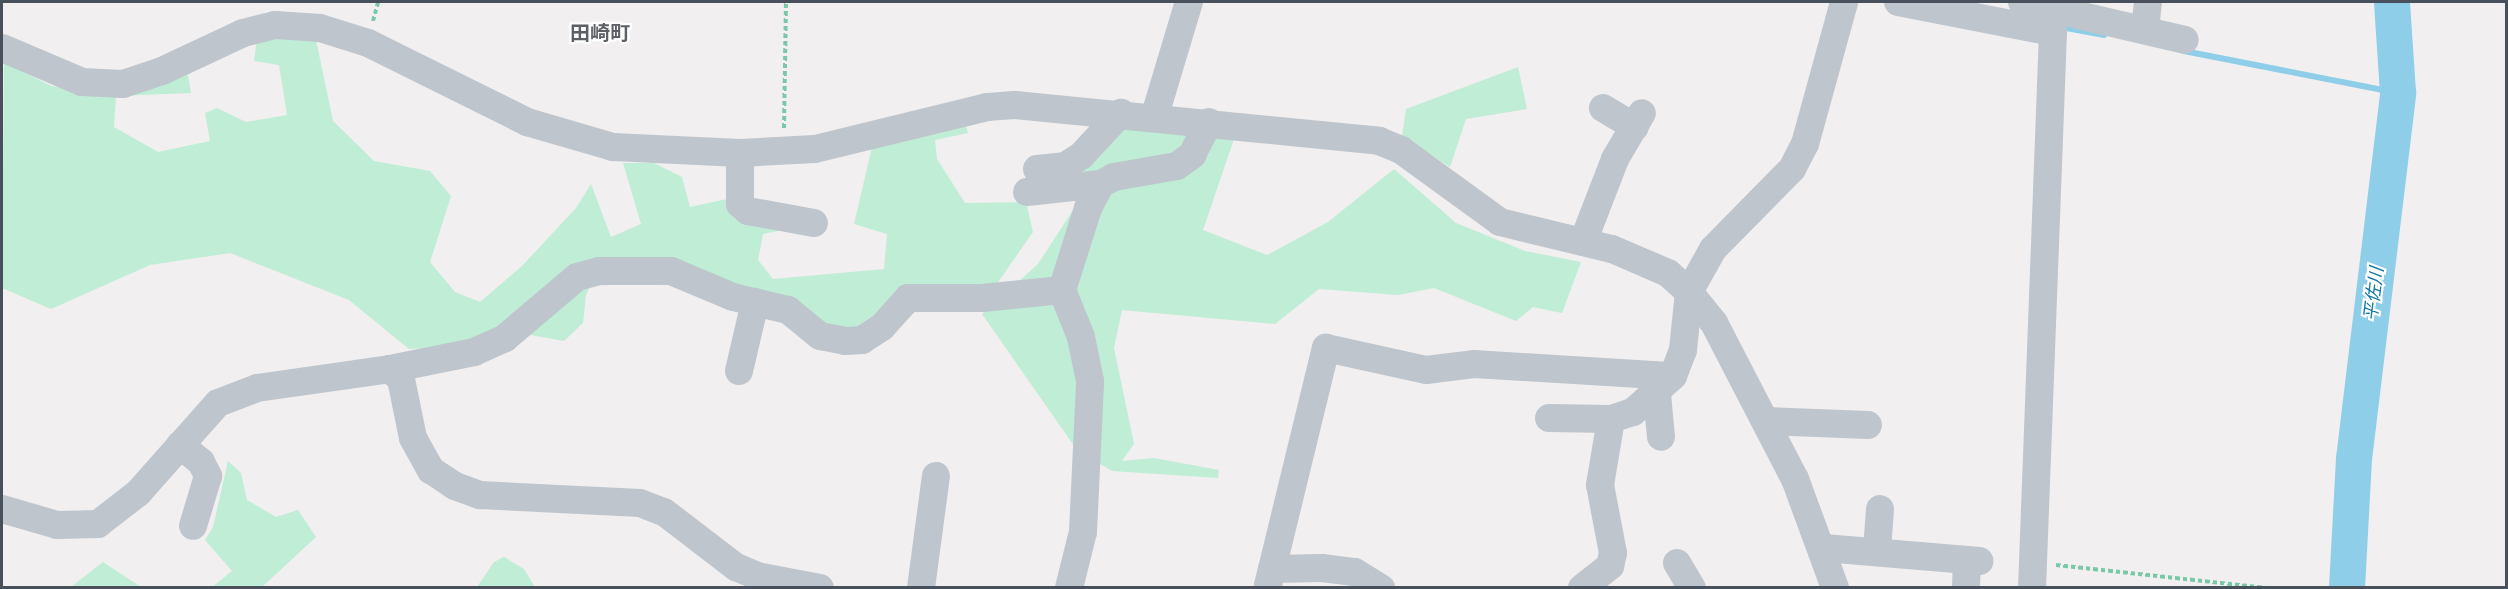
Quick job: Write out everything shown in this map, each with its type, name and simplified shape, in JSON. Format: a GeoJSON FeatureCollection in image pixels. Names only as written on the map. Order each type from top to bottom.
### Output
{"type":"FeatureCollection","features":[{"type":"Feature","properties":{"kind":"street"},"geometry":{"type":"LineString","coordinates":[[1155,115],[1188,2]]}},
{"type":"Feature","properties":{"kind":"street"},"geometry":{"type":"LineString","coordinates":[[1549,418],[1611,419],[1633,412],[1665,385],[1683,350],[1689,292],[1713,249],[1792,169],[1801,152],[1844,2]]}},
{"type":"Feature","properties":{"kind":"street"},"geometry":{"type":"LineString","coordinates":[[1898,2],[2053,32],[2033,575]]}},
{"type":"Feature","properties":{"kind":"street"},"geometry":{"type":"LineString","coordinates":[[2145,30],[2148,2]]}},
{"type":"Feature","properties":{"kind":"street"},"geometry":{"type":"LineString","coordinates":[[2035,3],[2185,40]]}},
{"type":"Feature","properties":{"kind":"street"},"geometry":{"type":"LineString","coordinates":[[2,48],[82,82],[123,84],[162,71],[243,33],[275,25],[320,28],[368,43],[560,135],[613,147],[740,153],[838,146],[987,107],[1054,105],[1379,141],[1401,150],[1500,222],[1583,242],[1668,273],[1689,292],[1713,323],[1765,421],[1824,549],[1835,588]]}},
{"type":"Feature","properties":{"kind":"street"},"geometry":{"type":"LineString","coordinates":[[1583,242],[1615,159],[1639,120],[1603,108]]}},
{"type":"Feature","properties":{"kind":"street"},"geometry":{"type":"LineString","coordinates":[[1121,113],[1081,156],[1032,181],[1101,184],[1114,177],[1177,166],[1192,155],[1209,122]]}},
{"type":"Feature","properties":{"kind":"street"},"geometry":{"type":"LineString","coordinates":[[740,153],[740,204],[748,211],[814,223]]}},
{"type":"Feature","properties":{"kind":"street"},"geometry":{"type":"LineString","coordinates":[[1069,588],[1083,532],[1090,381],[1081,337],[1062,290],[1088,208],[1101,184]]}},
{"type":"Feature","properties":{"kind":"street"},"geometry":{"type":"LineString","coordinates":[[2,509],[57,525],[98,524],[138,493],[218,403],[257,388],[390,369],[474,352],[505,338],[577,277],[600,271],[671,271],[750,301],[788,310],[820,336],[845,341],[862,340],[882,327],[908,298],[982,298],[1062,290]]}},
{"type":"Feature","properties":{"kind":"street"},"geometry":{"type":"LineString","coordinates":[[736,361],[750,301]]}},
{"type":"Feature","properties":{"kind":"street"},"geometry":{"type":"LineString","coordinates":[[1381,588],[1355,572],[1269,578],[1326,348],[1426,370],[1474,364],[1665,385]]}},
{"type":"Feature","properties":{"kind":"street"},"geometry":{"type":"LineString","coordinates":[[390,369],[401,379],[413,438],[431,470],[455,486],[480,495],[640,503],[664,512],[736,567],[757,576],[820,588]]}},
{"type":"Feature","properties":{"kind":"street"},"geometry":{"type":"LineString","coordinates":[[1661,437],[1665,385]]}},
{"type":"Feature","properties":{"kind":"street"},"geometry":{"type":"LineString","coordinates":[[1582,588],[1610,566],[1613,552],[1600,485],[1611,419]]}},
{"type":"Feature","properties":{"kind":"street"},"geometry":{"type":"LineString","coordinates":[[1765,421],[1868,425]]}},
{"type":"Feature","properties":{"kind":"street"},"geometry":{"type":"LineString","coordinates":[[180,445],[201,462],[208,476],[193,526]]}},
{"type":"Feature","properties":{"kind":"street"},"geometry":{"type":"LineString","coordinates":[[921,588],[936,476]]}},
{"type":"Feature","properties":{"kind":"street"},"geometry":{"type":"LineString","coordinates":[[1877,550],[1880,510]]}},
{"type":"Feature","properties":{"kind":"street"},"geometry":{"type":"LineString","coordinates":[[1824,549],[1877,550],[1973,560],[1966,588]]}},
{"type":"Feature","properties":{"kind":"street"},"geometry":{"type":"LineString","coordinates":[[1677,563],[1692,588]]}},
{"type":"Feature","properties":{"kind":"path"},"geometry":{"type":"LineString","coordinates":[[783,150],[786,2]]}},
{"type":"Feature","properties":{"kind":"path"},"geometry":{"type":"LineString","coordinates":[[2033,575],[2267,588]]}},
{"type":"Feature","properties":{"kind":"green space"},"geometry":{"type":"Polygon","coordinates":[[[315,35],[333,121],[374,161],[430,171],[451,196],[430,262],[455,292],[480,302],[522,266],[576,208],[591,184],[611,237],[641,224],[623,163],[654,163],[682,177],[690,207],[727,199],[787,229],[763,234],[758,260],[773,279],[884,269],[887,234],[854,224],[872,147],[965,122],[968,133],[935,140],[937,159],[965,203],[1026,202],[1033,232],[994,288],[845,332],[601,260],[586,295],[583,323],[564,341],[502,330],[468,345],[409,349],[349,300],[230,253],[150,265],[51,309],[2,288],[4,62],[51,86],[100,93],[188,75],[191,93],[116,96],[114,127],[158,152],[210,141],[205,113],[217,108],[246,122],[287,115],[279,65],[254,61],[257,38],[315,35]]]}},
{"type":"Feature","properties":{"kind":"green space"},"geometry":{"type":"Polygon","coordinates":[[[1518,67],[1527,109],[1466,119],[1450,167],[1402,136],[1406,109],[1518,67]]]}},
{"type":"Feature","properties":{"kind":"green space"},"geometry":{"type":"Polygon","coordinates":[[[1124,124],[1234,139],[1203,230],[1267,255],[1328,222],[1394,169],[1456,223],[1525,251],[1581,262],[1562,313],[1533,307],[1516,321],[1434,288],[1398,295],[1319,289],[1275,324],[1122,310],[1114,348],[1134,444],[1122,461],[1154,458],[1219,470],[1218,478],[1112,471],[1077,450],[982,314],[1038,264],[1077,204],[1075,173],[1124,124]]]}},
{"type":"Feature","properties":{"kind":"green space"},"geometry":{"type":"Polygon","coordinates":[[[228,461],[241,473],[247,500],[276,517],[298,510],[316,537],[262,587],[212,587],[232,571],[205,540],[213,527],[228,461]]]}},
{"type":"Feature","properties":{"kind":"green space"},"geometry":{"type":"Polygon","coordinates":[[[504,557],[524,569],[535,587],[477,587],[494,562],[504,557]]]}},
{"type":"Feature","properties":{"kind":"green space"},"geometry":{"type":"Polygon","coordinates":[[[103,562],[141,587],[71,587],[103,562]]]}},
{"type":"Feature","properties":{"kind":"waterway","name":"平佐川"},"geometry":{"type":"LineString","coordinates":[[2347,588],[2354,459],[2398,93],[2392,2]]}},
{"type":"Feature","properties":{"kind":"waterway"},"geometry":{"type":"LineString","coordinates":[[2061,27],[2104,35]]}},
{"type":"Feature","properties":{"kind":"waterway"},"geometry":{"type":"LineString","coordinates":[[2184,51],[2398,93]]}},
{"type":"Feature","properties":{"kind":"district","name":"田崎町"},"geometry":{"type":"Point","coordinates":[600,33]}}]}
